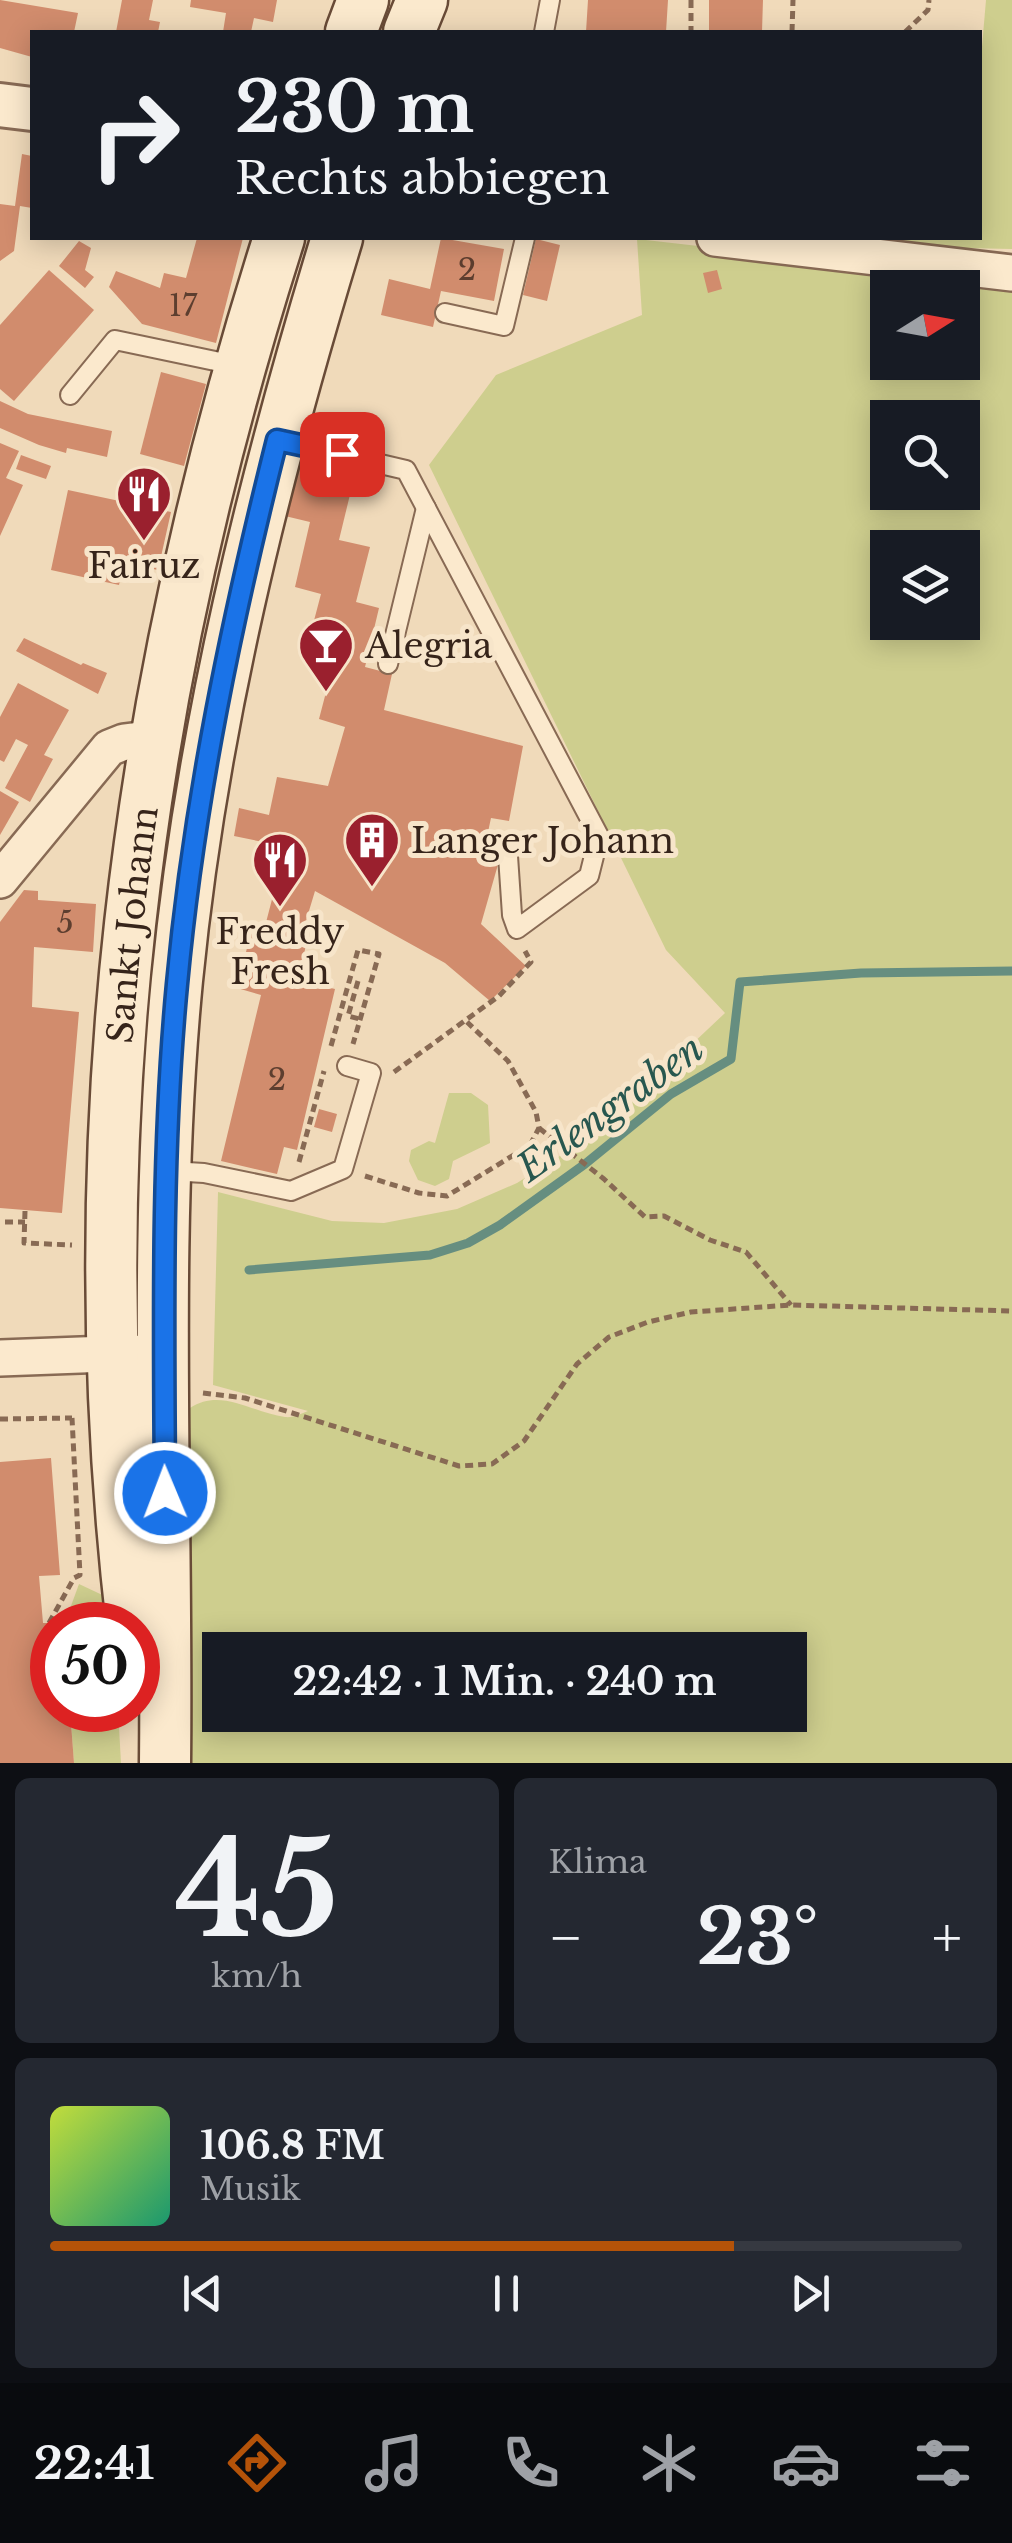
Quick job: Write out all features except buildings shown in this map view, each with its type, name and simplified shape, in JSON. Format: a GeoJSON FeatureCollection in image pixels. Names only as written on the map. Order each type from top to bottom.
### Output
{"type":"FeatureCollection","features":[{"type":"Feature","properties":{"kind":"main road"},"geometry":{"type":"LineString","coordinates":[[352,30],[363,0]]}},
{"type":"Feature","properties":{"kind":"main road"},"geometry":{"type":"LineString","coordinates":[[410,30],[422,0]]}},
{"type":"Feature","properties":{"kind":"main road","name":"Sankt Johann"},"geometry":{"type":"LineString","coordinates":[[130,1602],[110,1354],[112,1133],[120,997],[156,738],[198,532],[240,366],[278,240]]}},
{"type":"Feature","properties":{"kind":"main road","name":"Sankt Johann"},"geometry":{"type":"LineString","coordinates":[[165,1763],[165,1170],[177,983],[202,783],[246,565],[277,440],[335,240]]}},
{"type":"Feature","properties":{"kind":"main road"},"geometry":{"type":"LineString","coordinates":[[145,1732],[148,1763]]}},
{"type":"Feature","properties":{"kind":"street"},"geometry":{"type":"LineString","coordinates":[[0,105],[30,109]]}},
{"type":"Feature","properties":{"kind":"street"},"geometry":{"type":"LineString","coordinates":[[732,240],[1012,273]]}},
{"type":"Feature","properties":{"kind":"street"},"geometry":{"type":"LineString","coordinates":[[0,880],[109,748],[156,738]]}},
{"type":"Feature","properties":{"kind":"street"},"geometry":{"type":"LineString","coordinates":[[0,1358],[164,1352]]}},
{"type":"Feature","properties":{"kind":"lane"},"geometry":{"type":"LineString","coordinates":[[544,30],[550,0]]}},
{"type":"Feature","properties":{"kind":"lane"},"geometry":{"type":"LineString","coordinates":[[445,313],[504,326],[525,240]]}},
{"type":"Feature","properties":{"kind":"lane"},"geometry":{"type":"LineString","coordinates":[[70,395],[116,340],[240,366]]}},
{"type":"Feature","properties":{"kind":"lane"},"geometry":{"type":"LineString","coordinates":[[277,440],[406,470],[599,836],[588,876],[518,930],[512,915],[508,856],[490,850]]}},
{"type":"Feature","properties":{"kind":"lane"},"geometry":{"type":"LineString","coordinates":[[388,664],[426,508]]}},
{"type":"Feature","properties":{"kind":"lane"},"geometry":{"type":"LineString","coordinates":[[165,1170],[292,1192],[343,1169],[371,1072],[347,1066]]}},
{"type":"Feature","properties":{"kind":"path"},"geometry":{"type":"LineString","coordinates":[[690,0],[691,30]]}},
{"type":"Feature","properties":{"kind":"path"},"geometry":{"type":"LineString","coordinates":[[792,30],[793,0]]}},
{"type":"Feature","properties":{"kind":"path"},"geometry":{"type":"LineString","coordinates":[[907,30],[928,10],[929,0]]}},
{"type":"Feature","properties":{"kind":"path"},"geometry":{"type":"LineString","coordinates":[[347,1066],[378,954],[358,950],[354,963]]}},
{"type":"Feature","properties":{"kind":"path"},"geometry":{"type":"LineString","coordinates":[[368,1089],[499,996],[531,962],[524,950]]}},
{"type":"Feature","properties":{"kind":"path"},"geometry":{"type":"LineString","coordinates":[[358,981],[348,1016],[360,1019]]}},
{"type":"Feature","properties":{"kind":"path"},"geometry":{"type":"LineString","coordinates":[[343,1169],[419,1193],[447,1196],[530,1145],[539,1128],[536,1112],[508,1061],[467,1022]]}},
{"type":"Feature","properties":{"kind":"path"},"geometry":{"type":"LineString","coordinates":[[539,1128],[644,1216],[664,1216],[710,1240],[746,1252],[791,1305]]}},
{"type":"Feature","properties":{"kind":"path"},"geometry":{"type":"LineString","coordinates":[[25,1210],[24,1243],[110,1247]]}},
{"type":"Feature","properties":{"kind":"path"},"geometry":{"type":"LineString","coordinates":[[5,1222],[25,1222]]}},
{"type":"Feature","properties":{"kind":"path"},"geometry":{"type":"LineString","coordinates":[[244,1398],[459,1466],[492,1464],[524,1441],[576,1364],[609,1337],[648,1322],[691,1312],[791,1305],[1012,1311]]}},
{"type":"Feature","properties":{"kind":"path"},"geometry":{"type":"LineString","coordinates":[[0,1419],[72,1418],[80,1574],[61,1602]]}},
{"type":"Feature","properties":{"kind":"green space"},"geometry":{"type":"Polygon","coordinates":[[[986,0],[1012,0],[1012,249],[865,240],[982,240],[982,47],[986,0]]]}},
{"type":"Feature","properties":{"kind":"green space"},"geometry":{"type":"Polygon","coordinates":[[[637,240],[907,270],[870,270],[870,380],[980,380],[980,278],[1012,282],[1012,1763],[191,1763],[190,1408],[213,1400],[285,1417],[308,1411],[213,1385],[218,1192],[332,1221],[384,1223],[457,1209],[517,1183],[601,1130],[725,1013],[666,950],[429,465],[496,375],[642,315],[637,240]]]}},
{"type":"Feature","properties":{"kind":"green space"},"geometry":{"type":"Polygon","coordinates":[[[449,1093],[471,1093],[488,1105],[490,1143],[453,1161],[449,1179],[435,1186],[418,1180],[409,1161],[411,1150],[429,1141],[435,1143],[449,1093]]]}},
{"type":"Feature","properties":{"kind":"green space"},"geometry":{"type":"Polygon","coordinates":[[[79,1584],[113,1602],[72,1602],[79,1584]]]}},
{"type":"Feature","properties":{"kind":"green space"},"geometry":{"type":"Polygon","coordinates":[[[72,1732],[119,1732],[121,1763],[74,1763],[72,1732]]]}},
{"type":"Feature","properties":{"kind":"waterway","name":"Erlengraben"},"geometry":{"type":"LineString","coordinates":[[249,1270],[430,1255],[468,1243],[500,1225],[585,1164],[671,1094],[731,1059],[740,982],[861,973],[1012,971]]}},
{"type":"Feature","properties":{"kind":"place","name":"Fairuz"},"geometry":{"type":"Point","coordinates":[144,543]}},
{"type":"Feature","properties":{"kind":"place","name":"Alegria"},"geometry":{"type":"Point","coordinates":[326,694]}},
{"type":"Feature","properties":{"kind":"place","name":"Langer Johann"},"geometry":{"type":"Point","coordinates":[372,889]}},
{"type":"Feature","properties":{"kind":"place","name":"Freddy Fresh"},"geometry":{"type":"Point","coordinates":[280,909]}},
{"type":"Feature","properties":{"kind":"route"},"geometry":{"type":"LineString","coordinates":[[165,1493],[165,1170],[177,983],[202,783],[250,547],[277,440],[342,454]]}}]}
